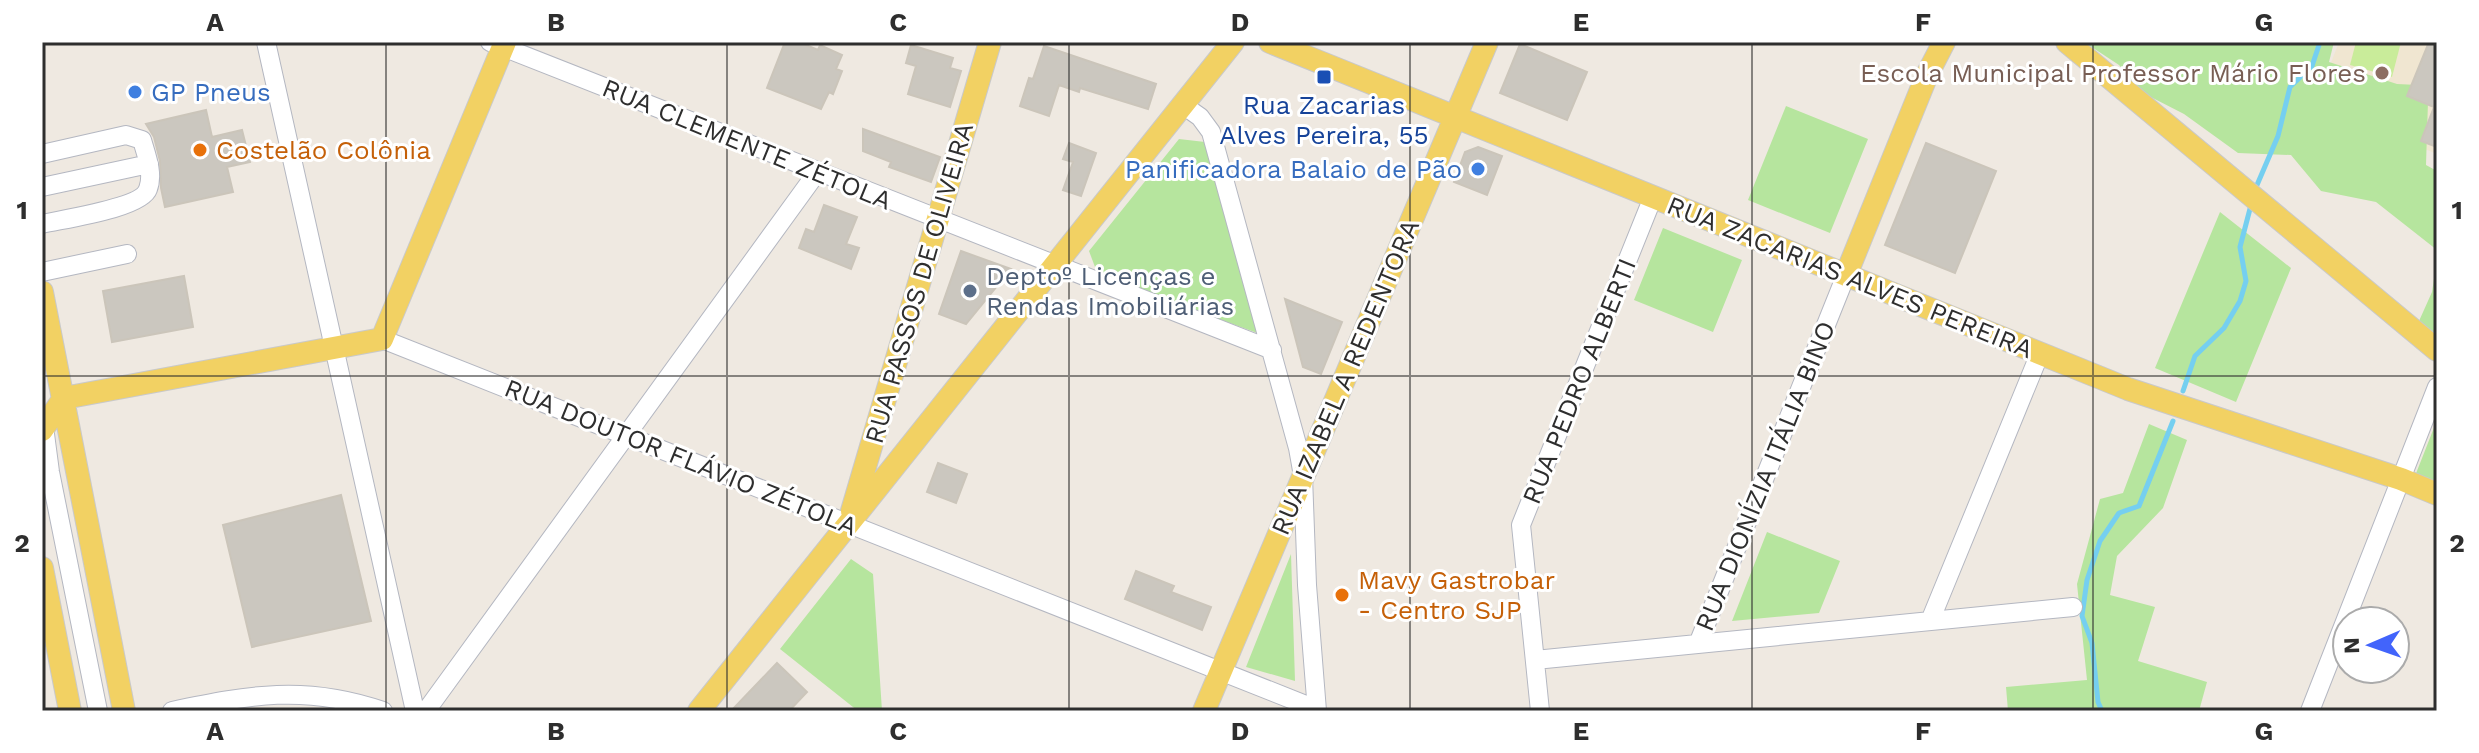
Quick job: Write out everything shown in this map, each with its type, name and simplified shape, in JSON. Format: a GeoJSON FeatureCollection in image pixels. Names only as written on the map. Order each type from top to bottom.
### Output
{"type":"FeatureCollection","features":[{"type":"Feature","properties":{"kind":"main road","name":"RUA PASSOS DE OLIVEIRA"},"geometry":{"type":"LineString","coordinates":[[849,523],[990,42]]}},
{"type":"Feature","properties":{"kind":"main road"},"geometry":{"type":"LineString","coordinates":[[699,711],[1233,42]]}},
{"type":"Feature","properties":{"kind":"main road","name":"RUA ZACARIAS ALVES PEREIRA"},"geometry":{"type":"LineString","coordinates":[[1270,42],[2156,399],[2401,479],[2437,494]]}},
{"type":"Feature","properties":{"kind":"main road","name":"RUA IZABEL A REDENTORA"},"geometry":{"type":"LineString","coordinates":[[1204,711],[1487,42]]}},
{"type":"Feature","properties":{"kind":"main road","name":"RUA DIONÍZIA ITÁLIA BINO"},"geometry":{"type":"LineString","coordinates":[[1846,275],[1927,75],[1944,42]]}},
{"type":"Feature","properties":{"kind":"main road"},"geometry":{"type":"LineString","coordinates":[[2067,42],[2437,350]]}},
{"type":"Feature","properties":{"kind":"main road"},"geometry":{"type":"LineString","coordinates":[[43,423],[64,398],[382,339],[499,44]]}},
{"type":"Feature","properties":{"kind":"main road"},"geometry":{"type":"LineString","coordinates":[[42,292],[124,711]]}},
{"type":"Feature","properties":{"kind":"main road"},"geometry":{"type":"LineString","coordinates":[[42,568],[70,711]]}},
{"type":"Feature","properties":{"kind":"street"},"geometry":{"type":"LineString","coordinates":[[266,42],[415,711]]}},
{"type":"Feature","properties":{"kind":"street","name":"RUA CLEMENTE ZÉTOLA"},"geometry":{"type":"LineString","coordinates":[[499,44],[1272,350]]}},
{"type":"Feature","properties":{"kind":"street"},"geometry":{"type":"LineString","coordinates":[[1183,105],[1200,117],[1211,132],[1294,429],[1303,476],[1316,710]]}},
{"type":"Feature","properties":{"kind":"street"},"geometry":{"type":"LineString","coordinates":[[42,154],[126,135],[142,140],[149,164],[150,187],[144,197],[130,204],[42,224]]}},
{"type":"Feature","properties":{"kind":"street"},"geometry":{"type":"LineString","coordinates":[[42,187],[149,164]]}},
{"type":"Feature","properties":{"kind":"street"},"geometry":{"type":"LineString","coordinates":[[426,711],[818,171]]}},
{"type":"Feature","properties":{"kind":"street","name":"RUA PEDRO ALBERTI"},"geometry":{"type":"LineString","coordinates":[[1540,711],[1521,525],[1653,197]]}},
{"type":"Feature","properties":{"kind":"street"},"geometry":{"type":"LineString","coordinates":[[42,272],[127,254]]}},
{"type":"Feature","properties":{"kind":"street","name":"RUA DIONÍZIA ITÁLIA BINO"},"geometry":{"type":"LineString","coordinates":[[1698,644],[1846,275]]}},
{"type":"Feature","properties":{"kind":"street","name":"RUA DOUTOR FLÁVIO ZÉTOLA"},"geometry":{"type":"LineString","coordinates":[[382,339],[1316,710]]}},
{"type":"Feature","properties":{"kind":"street"},"geometry":{"type":"LineString","coordinates":[[1930,621],[2040,353]]}},
{"type":"Feature","properties":{"kind":"street"},"geometry":{"type":"LineString","coordinates":[[2310,711],[2437,387]]}},
{"type":"Feature","properties":{"kind":"street"},"geometry":{"type":"LineString","coordinates":[[43,423],[98,711]]}},
{"type":"Feature","properties":{"kind":"street"},"geometry":{"type":"LineString","coordinates":[[1535,660],[2073,607]]}},
{"type":"Feature","properties":{"kind":"street"},"geometry":{"type":"LineString","coordinates":[[172,711],[266,694],[337,699],[383,711]]}},
{"type":"Feature","properties":{"kind":"shaded area","name":"Escola Municipal Professor Mário Flores"},"geometry":{"type":"Polygon","coordinates":[[[2339,42],[2437,42],[2437,154],[2315,104],[2339,42]]]}},
{"type":"Feature","properties":{"kind":"green space"},"geometry":{"type":"Polygon","coordinates":[[[2084,42],[2334,42],[2329,62],[2397,84],[2418,85],[2428,101],[2426,165],[2437,171],[2437,250],[2376,202],[2321,191],[2291,155],[2238,153],[2184,114],[2141,92],[2119,65],[2084,42]]]}},
{"type":"Feature","properties":{"kind":"green space"},"geometry":{"type":"Polygon","coordinates":[[[2356,42],[2401,42],[2392,77],[2350,65],[2356,42]]]}},
{"type":"Feature","properties":{"kind":"green space"},"geometry":{"type":"Polygon","coordinates":[[[1786,106],[1868,139],[1830,233],[1748,200],[1786,106]]]}},
{"type":"Feature","properties":{"kind":"green space"},"geometry":{"type":"Polygon","coordinates":[[[1179,139],[1205,142],[1260,334],[1098,275],[1089,251],[1179,139]]]}},
{"type":"Feature","properties":{"kind":"green space"},"geometry":{"type":"Polygon","coordinates":[[[2220,212],[2291,268],[2236,402],[2155,368],[2220,212]]]}},
{"type":"Feature","properties":{"kind":"green space"},"geometry":{"type":"Polygon","coordinates":[[[1663,228],[1742,260],[1713,332],[1634,300],[1663,228]]]}},
{"type":"Feature","properties":{"kind":"green space"},"geometry":{"type":"Polygon","coordinates":[[[2437,259],[2437,340],[2415,330],[2432,292],[2437,259]]]}},
{"type":"Feature","properties":{"kind":"green space"},"geometry":{"type":"Polygon","coordinates":[[[2437,420],[2437,485],[2415,476],[2437,420]]]}},
{"type":"Feature","properties":{"kind":"green space"},"geometry":{"type":"Polygon","coordinates":[[[2149,424],[2187,440],[2163,508],[2117,556],[2110,595],[2155,607],[2138,661],[2207,682],[2199,711],[2008,711],[2006,687],[2087,680],[2077,584],[2100,499],[2123,493],[2149,424]]]}},
{"type":"Feature","properties":{"kind":"green space"},"geometry":{"type":"Polygon","coordinates":[[[1767,532],[1840,561],[1819,613],[1732,621],[1767,532]]]}},
{"type":"Feature","properties":{"kind":"green space"},"geometry":{"type":"Polygon","coordinates":[[[1291,554],[1295,681],[1246,667],[1291,554]]]}},
{"type":"Feature","properties":{"kind":"green space"},"geometry":{"type":"Polygon","coordinates":[[[851,559],[873,574],[882,711],[858,711],[780,649],[851,559]]]}},
{"type":"Feature","properties":{"kind":"building"},"geometry":{"type":"Polygon","coordinates":[[[785,42],[799,42],[818,50],[820,45],[842,55],[836,69],[842,71],[833,94],[829,92],[821,109],[767,88],[785,42]]]}},
{"type":"Feature","properties":{"kind":"building"},"geometry":{"type":"Polygon","coordinates":[[[2429,42],[2437,42],[2437,147],[2421,141],[2434,107],[2407,96],[2429,42]]]}},
{"type":"Feature","properties":{"kind":"building"},"geometry":{"type":"Polygon","coordinates":[[[1520,44],[1587,72],[1567,120],[1500,93],[1520,44]]]}},
{"type":"Feature","properties":{"kind":"building"},"geometry":{"type":"Polygon","coordinates":[[[911,45],[953,58],[950,68],[961,71],[950,107],[908,94],[916,66],[906,63],[911,45]]]}},
{"type":"Feature","properties":{"kind":"building"},"geometry":{"type":"Polygon","coordinates":[[[1044,46],[1156,84],[1148,109],[1080,88],[1079,92],[1059,85],[1049,116],[1020,106],[1044,46]]]}},
{"type":"Feature","properties":{"kind":"building","name":"Costelão Colônia"},"geometry":{"type":"Polygon","coordinates":[[[206,110],[212,137],[242,130],[250,162],[227,167],[233,192],[165,207],[160,161],[154,137],[146,124],[206,110]]]}},
{"type":"Feature","properties":{"kind":"building"},"geometry":{"type":"Polygon","coordinates":[[[863,129],[940,157],[931,182],[889,167],[891,162],[863,151],[863,129]]]}},
{"type":"Feature","properties":{"kind":"building"},"geometry":{"type":"Polygon","coordinates":[[[1069,143],[1096,153],[1081,196],[1063,190],[1073,162],[1063,159],[1069,143]]]}},
{"type":"Feature","properties":{"kind":"building"},"geometry":{"type":"Polygon","coordinates":[[[1926,143],[1996,171],[1955,273],[1885,245],[1926,143]]]}},
{"type":"Feature","properties":{"kind":"building","name":"Panificadora Balaio de Pão"},"geometry":{"type":"Polygon","coordinates":[[[1478,147],[1502,156],[1487,195],[1454,182],[1465,152],[1478,147]]]}},
{"type":"Feature","properties":{"kind":"building"},"geometry":{"type":"Polygon","coordinates":[[[824,205],[857,217],[846,244],[859,248],[851,269],[799,248],[806,229],[814,232],[824,205]]]}},
{"type":"Feature","properties":{"kind":"building","name":"Deptoº Licenças e Rendas Imobiliárias"},"geometry":{"type":"Polygon","coordinates":[[[961,251],[1011,269],[966,324],[939,314],[961,251]]]}},
{"type":"Feature","properties":{"kind":"building"},"geometry":{"type":"Polygon","coordinates":[[[184,276],[193,327],[112,342],[103,291],[184,276]]]}},
{"type":"Feature","properties":{"kind":"building"},"geometry":{"type":"Polygon","coordinates":[[[1285,299],[1342,322],[1321,374],[1303,367],[1285,299]]]}},
{"type":"Feature","properties":{"kind":"building"},"geometry":{"type":"Polygon","coordinates":[[[938,463],[967,474],[956,503],[927,492],[938,463]]]}},
{"type":"Feature","properties":{"kind":"building"},"geometry":{"type":"Polygon","coordinates":[[[341,495],[371,621],[252,647],[223,525],[341,495]]]}},
{"type":"Feature","properties":{"kind":"building"},"geometry":{"type":"Polygon","coordinates":[[[1136,571],[1174,586],[1171,592],[1211,607],[1202,630],[1125,599],[1136,571]]]}},
{"type":"Feature","properties":{"kind":"building"},"geometry":{"type":"Polygon","coordinates":[[[777,663],[807,692],[789,711],[731,711],[777,663]]]}},
{"type":"Feature","properties":{"kind":"waterway"},"geometry":{"type":"LineString","coordinates":[[2254,192],[2278,136],[2290,87],[2312,66],[2320,42]]}},
{"type":"Feature","properties":{"kind":"waterway"},"geometry":{"type":"LineString","coordinates":[[2183,391],[2195,356],[2224,328],[2240,301],[2246,281],[2240,247],[2251,205]]}},
{"type":"Feature","properties":{"kind":"waterway"},"geometry":{"type":"LineString","coordinates":[[2102,711],[2098,702],[2092,643],[2082,616],[2087,580],[2100,541],[2119,513],[2139,506],[2173,421]]}},
{"type":"Feature","properties":{"kind":"place","name":"Escola Municipal Professor Mário Flores"},"geometry":{"type":"Point","coordinates":[2382,73]}},
{"type":"Feature","properties":{"kind":"place","name":"Rua Zacarias Alves Pereira, 55"},"geometry":{"type":"Point","coordinates":[1324,77]}},
{"type":"Feature","properties":{"kind":"place","name":"GP Pneus"},"geometry":{"type":"Point","coordinates":[135,92]}},
{"type":"Feature","properties":{"kind":"place","name":"Costelão Colônia"},"geometry":{"type":"Point","coordinates":[200,150]}},
{"type":"Feature","properties":{"kind":"place","name":"Panificadora Balaio de Pão"},"geometry":{"type":"Point","coordinates":[1478,169]}},
{"type":"Feature","properties":{"kind":"place","name":"Deptoº Licenças e Rendas Imobiliárias"},"geometry":{"type":"Point","coordinates":[970,291]}},
{"type":"Feature","properties":{"kind":"place","name":"Mavy Gastrobar - Centro SJP"},"geometry":{"type":"Point","coordinates":[1342,595]}}]}
